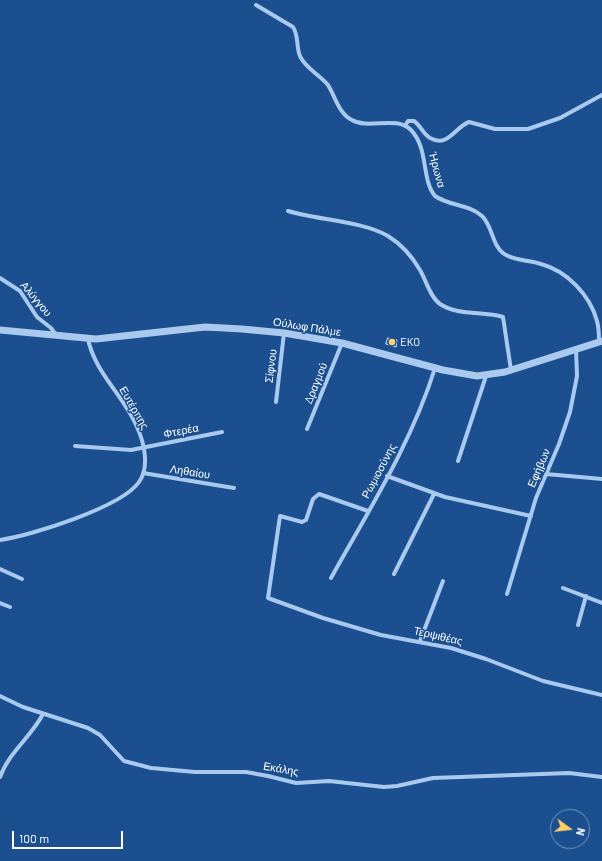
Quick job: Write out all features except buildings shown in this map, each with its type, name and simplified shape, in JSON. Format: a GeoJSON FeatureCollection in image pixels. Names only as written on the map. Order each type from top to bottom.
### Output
{"type":"FeatureCollection","features":[{"type":"Feature","properties":{"kind":"street"},"geometry":{"type":"LineString","coordinates":[[256,5],[293,27],[296,32],[301,58],[328,86],[350,119],[360,123],[394,124],[405,126],[408,121],[414,121],[428,136],[440,140],[450,137],[462,125],[469,122],[495,129],[528,129],[560,118],[602,95]]}},
{"type":"Feature","properties":{"kind":"street","name":"Ήρωνα"},"geometry":{"type":"LineString","coordinates":[[405,126],[412,132],[421,148],[430,186],[435,196],[473,210],[483,217],[490,226],[500,250],[506,255],[545,265],[568,278],[580,291],[594,313],[600,342]]}},
{"type":"Feature","properties":{"kind":"street"},"geometry":{"type":"LineString","coordinates":[[288,211],[385,234],[413,260],[440,304],[467,312],[503,317],[511,370]]}},
{"type":"Feature","properties":{"kind":"street","name":"Αλύγγου"},"geometry":{"type":"LineString","coordinates":[[0,278],[20,291],[37,317],[51,328],[56,336]]}},
{"type":"Feature","properties":{"kind":"street","name":"Ούλωφ Πάλμε"},"geometry":{"type":"LineString","coordinates":[[0,330],[88,339],[122,338],[205,327],[242,328],[284,333],[342,343],[435,368],[467,375],[486,376],[511,370],[600,342]]}},
{"type":"Feature","properties":{"kind":"street","name":"Σίφνου"},"geometry":{"type":"LineString","coordinates":[[276,402],[284,333]]}},
{"type":"Feature","properties":{"kind":"street","name":"Ευτέρπης"},"geometry":{"type":"LineString","coordinates":[[88,339],[91,351],[101,370],[135,422],[144,448],[143,473]]}},
{"type":"Feature","properties":{"kind":"street","name":"Δραγμού"},"geometry":{"type":"LineString","coordinates":[[306,429],[342,343]]}},
{"type":"Feature","properties":{"kind":"street","name":"Εφήβων"},"geometry":{"type":"LineString","coordinates":[[507,594],[531,516],[563,433],[573,400],[578,376],[576,349]]}},
{"type":"Feature","properties":{"kind":"street","name":"Ρωμιοσύνης"},"geometry":{"type":"LineString","coordinates":[[332,578],[387,476],[422,404],[435,368]]}},
{"type":"Feature","properties":{"kind":"street"},"geometry":{"type":"LineString","coordinates":[[458,461],[486,376]]}},
{"type":"Feature","properties":{"kind":"street","name":"Φτερέα"},"geometry":{"type":"LineString","coordinates":[[75,446],[124,450],[144,448],[222,432]]}},
{"type":"Feature","properties":{"kind":"street"},"geometry":{"type":"LineString","coordinates":[[0,540],[16,537],[97,511],[132,489],[140,481],[143,473]]}},
{"type":"Feature","properties":{"kind":"street","name":"Ληθαίου"},"geometry":{"type":"LineString","coordinates":[[143,473],[234,488]]}},
{"type":"Feature","properties":{"kind":"street"},"geometry":{"type":"LineString","coordinates":[[546,474],[602,479]]}},
{"type":"Feature","properties":{"kind":"street"},"geometry":{"type":"LineString","coordinates":[[387,476],[434,494],[531,516]]}},
{"type":"Feature","properties":{"kind":"street","name":"Τερψιθέας"},"geometry":{"type":"LineString","coordinates":[[368,511],[319,494],[313,499],[306,520],[302,522],[280,516],[268,598],[323,618],[372,632],[420,641],[475,655],[543,681],[602,695]]}},
{"type":"Feature","properties":{"kind":"street"},"geometry":{"type":"LineString","coordinates":[[394,574],[434,494]]}},
{"type":"Feature","properties":{"kind":"street"},"geometry":{"type":"LineString","coordinates":[[0,569],[22,579]]}},
{"type":"Feature","properties":{"kind":"street"},"geometry":{"type":"LineString","coordinates":[[420,641],[443,581]]}},
{"type":"Feature","properties":{"kind":"street"},"geometry":{"type":"LineString","coordinates":[[563,588],[602,603]]}},
{"type":"Feature","properties":{"kind":"street"},"geometry":{"type":"LineString","coordinates":[[578,625],[586,596]]}},
{"type":"Feature","properties":{"kind":"street"},"geometry":{"type":"LineString","coordinates":[[0,603],[10,607]]}},
{"type":"Feature","properties":{"kind":"street","name":"Εκάλης"},"geometry":{"type":"LineString","coordinates":[[0,696],[43,714],[88,728],[100,735],[122,760],[151,768],[199,772],[246,772],[296,783],[329,781],[384,787],[433,778],[562,773],[587,774],[602,777]]}},
{"type":"Feature","properties":{"kind":"street"},"geometry":{"type":"LineString","coordinates":[[0,777],[9,758],[38,724],[43,714]]}},
{"type":"Feature","properties":{"kind":"place","name":"EKO"},"geometry":{"type":"Point","coordinates":[392,342]}}]}
